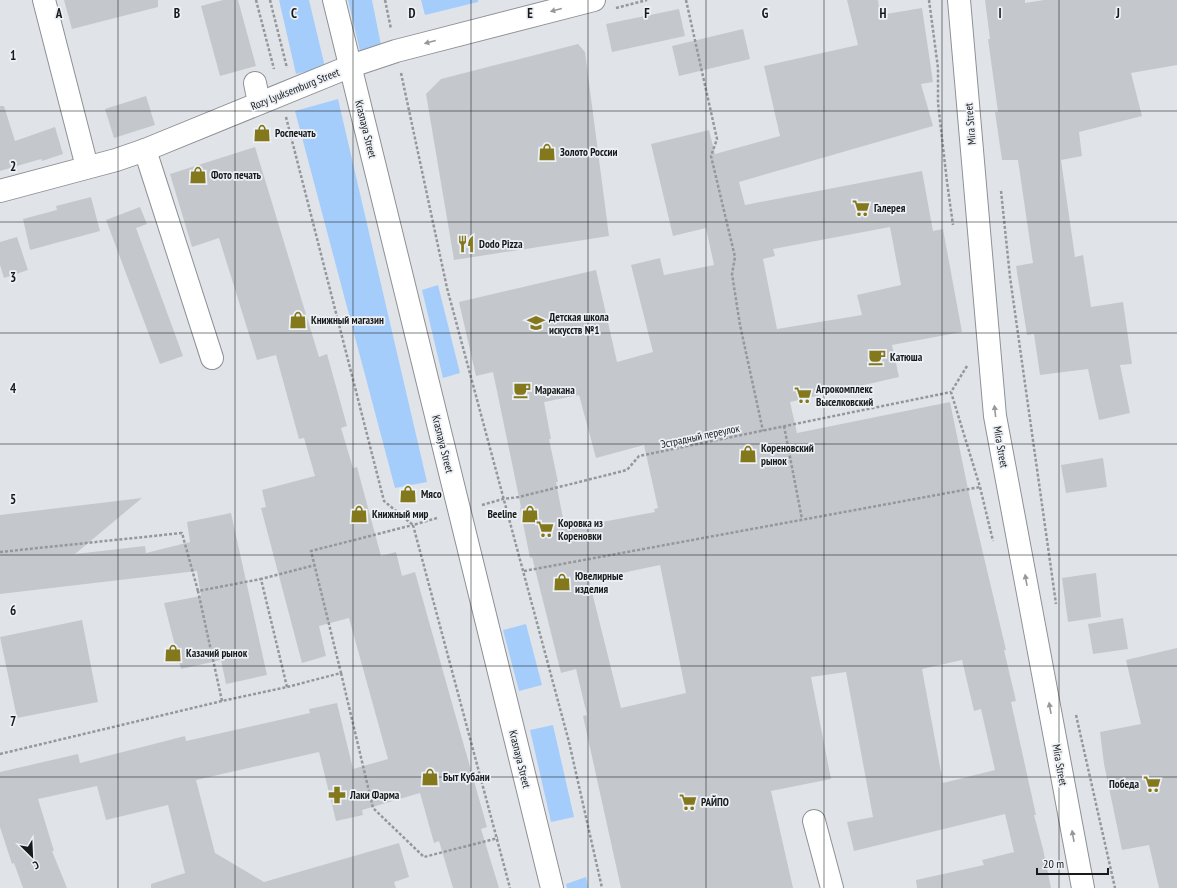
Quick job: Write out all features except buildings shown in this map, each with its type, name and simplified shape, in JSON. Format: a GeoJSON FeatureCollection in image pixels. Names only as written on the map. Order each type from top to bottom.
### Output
{"type":"FeatureCollection","features":[{"type":"Feature","properties":{"kind":"street"},"geometry":{"type":"LineString","coordinates":[[44,0],[86,167]]}},
{"type":"Feature","properties":{"kind":"street","name":"Krasnaya Street"},"geometry":{"type":"LineString","coordinates":[[334,0],[552,888]]}},
{"type":"Feature","properties":{"kind":"street","name":"Rozy Lyuksemburg Street"},"geometry":{"type":"LineString","coordinates":[[0,191],[116,160],[145,150],[257,93],[287,92],[351,66],[396,52],[594,0]]}},
{"type":"Feature","properties":{"kind":"street","name":"Mira Street"},"geometry":{"type":"LineString","coordinates":[[959,0],[995,416],[1083,888]]}},
{"type":"Feature","properties":{"kind":"street"},"geometry":{"type":"LineString","coordinates":[[145,150],[212,358]]}},
{"type":"Feature","properties":{"kind":"street"},"geometry":{"type":"LineString","coordinates":[[814,821],[832,888]]}},
{"type":"Feature","properties":{"kind":"path"},"geometry":{"type":"LineString","coordinates":[[256,0],[287,92]]}},
{"type":"Feature","properties":{"kind":"path"},"geometry":{"type":"LineString","coordinates":[[270,0],[287,92],[384,501],[413,525],[498,838],[510,888]]}},
{"type":"Feature","properties":{"kind":"path"},"geometry":{"type":"LineString","coordinates":[[385,0],[447,288],[569,742],[602,888]]}},
{"type":"Feature","properties":{"kind":"path"},"geometry":{"type":"LineString","coordinates":[[686,0],[716,139],[711,156],[735,257],[732,274],[740,326],[763,431]]}},
{"type":"Feature","properties":{"kind":"path"},"geometry":{"type":"LineString","coordinates":[[1000,184],[1010,276],[1056,609]]}},
{"type":"Feature","properties":{"kind":"path","name":"Эстрадный переулок"},"geometry":{"type":"LineString","coordinates":[[315,565],[311,551],[413,525],[503,499],[519,497],[627,470],[638,456],[951,392]]}},
{"type":"Feature","properties":{"kind":"path"},"geometry":{"type":"LineString","coordinates":[[784,426],[802,519]]}},
{"type":"Feature","properties":{"kind":"path"},"geometry":{"type":"LineString","coordinates":[[524,571],[980,487]]}},
{"type":"Feature","properties":{"kind":"path"},"geometry":{"type":"LineString","coordinates":[[0,552],[182,533],[198,591],[222,701]]}},
{"type":"Feature","properties":{"kind":"path"},"geometry":{"type":"LineString","coordinates":[[198,591],[261,579],[315,565],[373,808],[424,857],[498,838]]}},
{"type":"Feature","properties":{"kind":"path"},"geometry":{"type":"LineString","coordinates":[[261,579],[287,687]]}},
{"type":"Feature","properties":{"kind":"path"},"geometry":{"type":"LineString","coordinates":[[0,754],[341,673]]}},
{"type":"Feature","properties":{"kind":"path"},"geometry":{"type":"LineString","coordinates":[[1075,711],[1115,888]]}},
{"type":"Feature","properties":{"kind":"shaded area"},"geometry":{"type":"Polygon","coordinates":[[[279,0],[309,0],[325,67],[296,74],[279,0]]]}},
{"type":"Feature","properties":{"kind":"shaded area"},"geometry":{"type":"Polygon","coordinates":[[[348,0],[372,0],[381,45],[360,51],[348,0]]]}},
{"type":"Feature","properties":{"kind":"shaded area"},"geometry":{"type":"Polygon","coordinates":[[[421,0],[478,0],[478,2],[425,15],[421,0]]]}},
{"type":"Feature","properties":{"kind":"shaded area"},"geometry":{"type":"Polygon","coordinates":[[[338,99],[427,482],[395,488],[295,111],[338,99]]]}},
{"type":"Feature","properties":{"kind":"shaded area"},"geometry":{"type":"Polygon","coordinates":[[[438,285],[460,373],[443,378],[422,290],[438,285]]]}},
{"type":"Feature","properties":{"kind":"shaded area"},"geometry":{"type":"Polygon","coordinates":[[[526,624],[542,685],[519,691],[503,630],[526,624]]]}},
{"type":"Feature","properties":{"kind":"shaded area"},"geometry":{"type":"Polygon","coordinates":[[[553,725],[574,817],[551,822],[530,730],[553,725]]]}},
{"type":"Feature","properties":{"kind":"shaded area"},"geometry":{"type":"Polygon","coordinates":[[[586,877],[588,888],[567,888],[566,884],[586,877]]]}},
{"type":"Feature","properties":{"kind":"place","name":"Роспечать"},"geometry":{"type":"Point","coordinates":[262,133]}},
{"type":"Feature","properties":{"kind":"place","name":"Золото России"},"geometry":{"type":"Point","coordinates":[547,152]}},
{"type":"Feature","properties":{"kind":"place","name":"Фото печать"},"geometry":{"type":"Point","coordinates":[198,175]}},
{"type":"Feature","properties":{"kind":"place","name":"Галерея"},"geometry":{"type":"Point","coordinates":[861,208]}},
{"type":"Feature","properties":{"kind":"place","name":"Dodo Pizza"},"geometry":{"type":"Point","coordinates":[466,244]}},
{"type":"Feature","properties":{"kind":"place","name":"Книжный магазин"},"geometry":{"type":"Point","coordinates":[298,320]}},
{"type":"Feature","properties":{"kind":"place","name":"Детская школа искусств №1"},"geometry":{"type":"Point","coordinates":[536,323]}},
{"type":"Feature","properties":{"kind":"place","name":"Катюша"},"geometry":{"type":"Point","coordinates":[877,357]}},
{"type":"Feature","properties":{"kind":"place","name":"Маракана"},"geometry":{"type":"Point","coordinates":[522,390]}},
{"type":"Feature","properties":{"kind":"place","name":"Агрокомплекс Выселковский"},"geometry":{"type":"Point","coordinates":[803,395]}},
{"type":"Feature","properties":{"kind":"place","name":"Кореновский рынок"},"geometry":{"type":"Point","coordinates":[748,454]}},
{"type":"Feature","properties":{"kind":"place","name":"Мясо"},"geometry":{"type":"Point","coordinates":[408,494]}},
{"type":"Feature","properties":{"kind":"place","name":"Книжный мир"},"geometry":{"type":"Point","coordinates":[359,514]}},
{"type":"Feature","properties":{"kind":"place","name":"Beeline"},"geometry":{"type":"Point","coordinates":[530,514]}},
{"type":"Feature","properties":{"kind":"place","name":"Коровка из Кореновки"},"geometry":{"type":"Point","coordinates":[545,529]}},
{"type":"Feature","properties":{"kind":"place","name":"Ювелирные изделия"},"geometry":{"type":"Point","coordinates":[562,582]}},
{"type":"Feature","properties":{"kind":"place","name":"Казачий рынок"},"geometry":{"type":"Point","coordinates":[173,653]}},
{"type":"Feature","properties":{"kind":"place","name":"Быт Кубани"},"geometry":{"type":"Point","coordinates":[430,777]}},
{"type":"Feature","properties":{"kind":"place","name":"Победа"},"geometry":{"type":"Point","coordinates":[1152,784]}},
{"type":"Feature","properties":{"kind":"place","name":"Лаки Фарма"},"geometry":{"type":"Point","coordinates":[337,795]}},
{"type":"Feature","properties":{"kind":"place","name":"РАЙПО"},"geometry":{"type":"Point","coordinates":[688,802]}}]}
